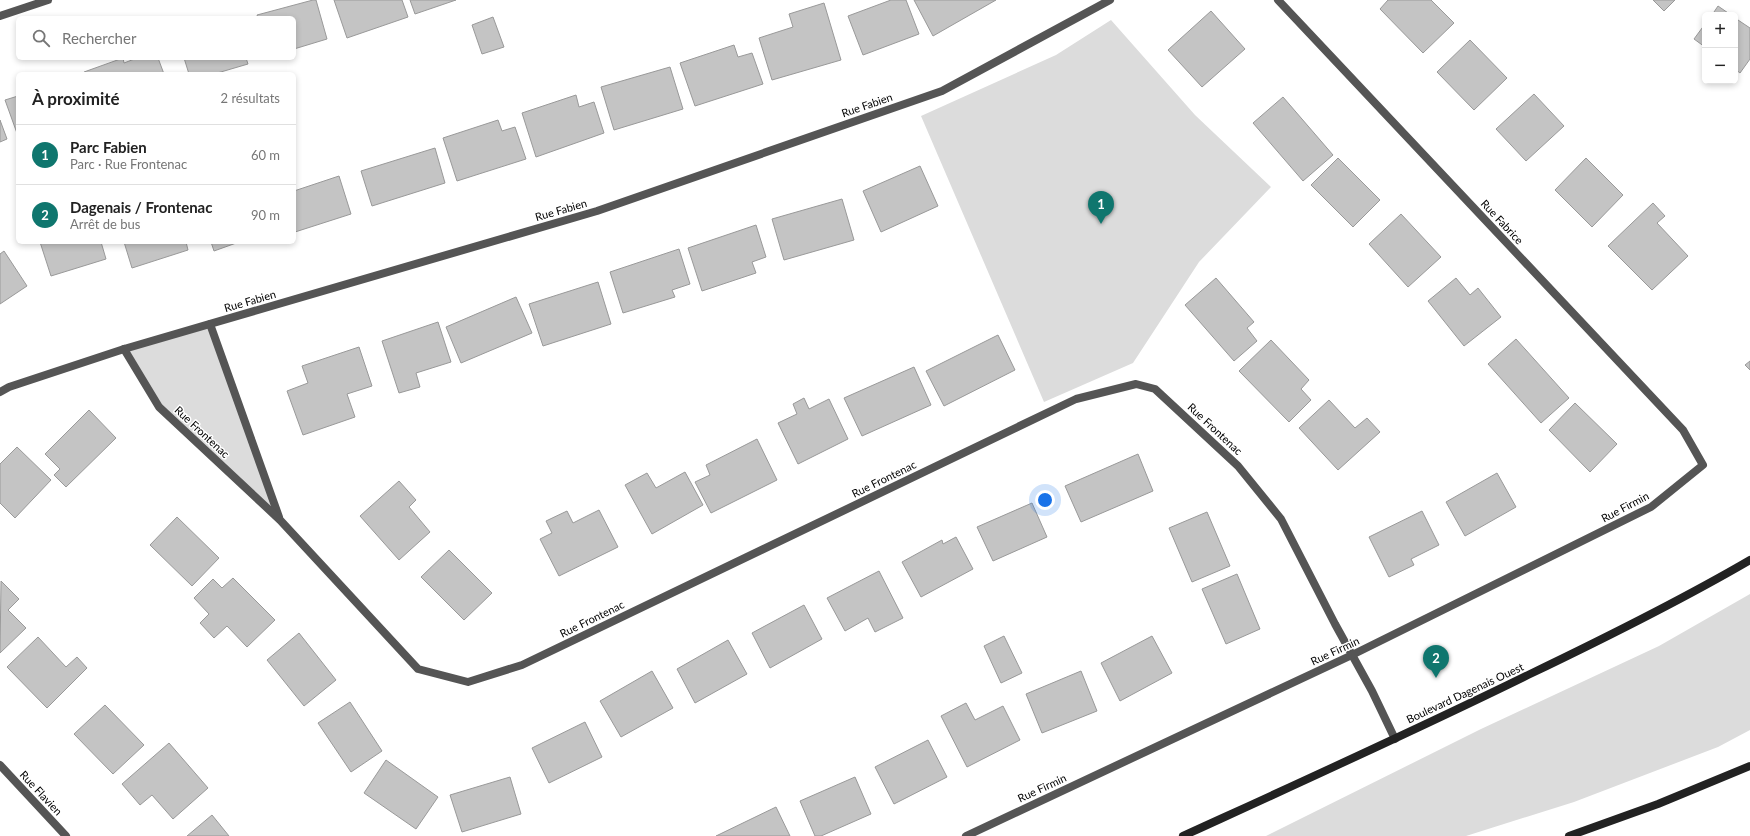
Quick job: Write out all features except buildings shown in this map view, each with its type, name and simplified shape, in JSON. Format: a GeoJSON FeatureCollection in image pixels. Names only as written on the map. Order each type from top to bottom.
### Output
{"type":"FeatureCollection","features":[{"type":"Feature","properties":{"kind":"main road","name":"Boulevard Dagenais Ouest"},"geometry":{"type":"LineString","coordinates":[[1183,836],[1395,739],[1626,628],[1750,560]]}},
{"type":"Feature","properties":{"kind":"main road"},"geometry":{"type":"LineString","coordinates":[[1568,836],[1658,804],[1750,766]]}},
{"type":"Feature","properties":{"kind":"street"},"geometry":{"type":"LineString","coordinates":[[0,16],[48,0]]}},
{"type":"Feature","properties":{"kind":"street","name":"Rue Fabien"},"geometry":{"type":"LineString","coordinates":[[0,392],[9,387],[124,349],[597,211],[942,91],[1110,0]]}},
{"type":"Feature","properties":{"kind":"street","name":"Rue Fabrice"},"geometry":{"type":"LineString","coordinates":[[1278,0],[1683,430],[1703,465]]}},
{"type":"Feature","properties":{"kind":"street","name":"Rue Frontenac"},"geometry":{"type":"LineString","coordinates":[[210,324],[280,520]]}},
{"type":"Feature","properties":{"kind":"street","name":"Rue Frontenac"},"geometry":{"type":"LineString","coordinates":[[124,349],[159,407],[280,520],[418,670],[468,682],[522,665],[1076,399],[1136,384],[1155,389],[1233,460],[1281,519],[1372,691],[1395,739]]}},
{"type":"Feature","properties":{"kind":"street","name":"Rue Firmin"},"geometry":{"type":"LineString","coordinates":[[966,836],[1352,655],[1651,508],[1703,465]]}},
{"type":"Feature","properties":{"kind":"street","name":"Rue Flavien"},"geometry":{"type":"LineString","coordinates":[[0,765],[66,836]]}},
{"type":"Feature","properties":{"kind":"shaded area"},"geometry":{"type":"Polygon","coordinates":[[[1111,20],[1195,115],[1271,187],[1199,262],[1133,363],[1044,402],[921,116],[1056,55],[1111,20]]]}},
{"type":"Feature","properties":{"kind":"shaded area"},"geometry":{"type":"Polygon","coordinates":[[[210,324],[280,520],[159,407],[124,349],[210,324]]]}},
{"type":"Feature","properties":{"kind":"shaded area"},"geometry":{"type":"Polygon","coordinates":[[[1750,594],[1750,730],[1718,747],[1574,802],[1466,836],[1266,836],[1481,729],[1659,646],[1750,594]]]}},
{"type":"Feature","properties":{"kind":"place","name":"Parc Fabien"},"geometry":{"type":"Point","coordinates":[1101,224]}},
{"type":"Feature","properties":{"kind":"place","name":"Dagenais / Frontenac"},"geometry":{"type":"Point","coordinates":[1436,678]}}]}
